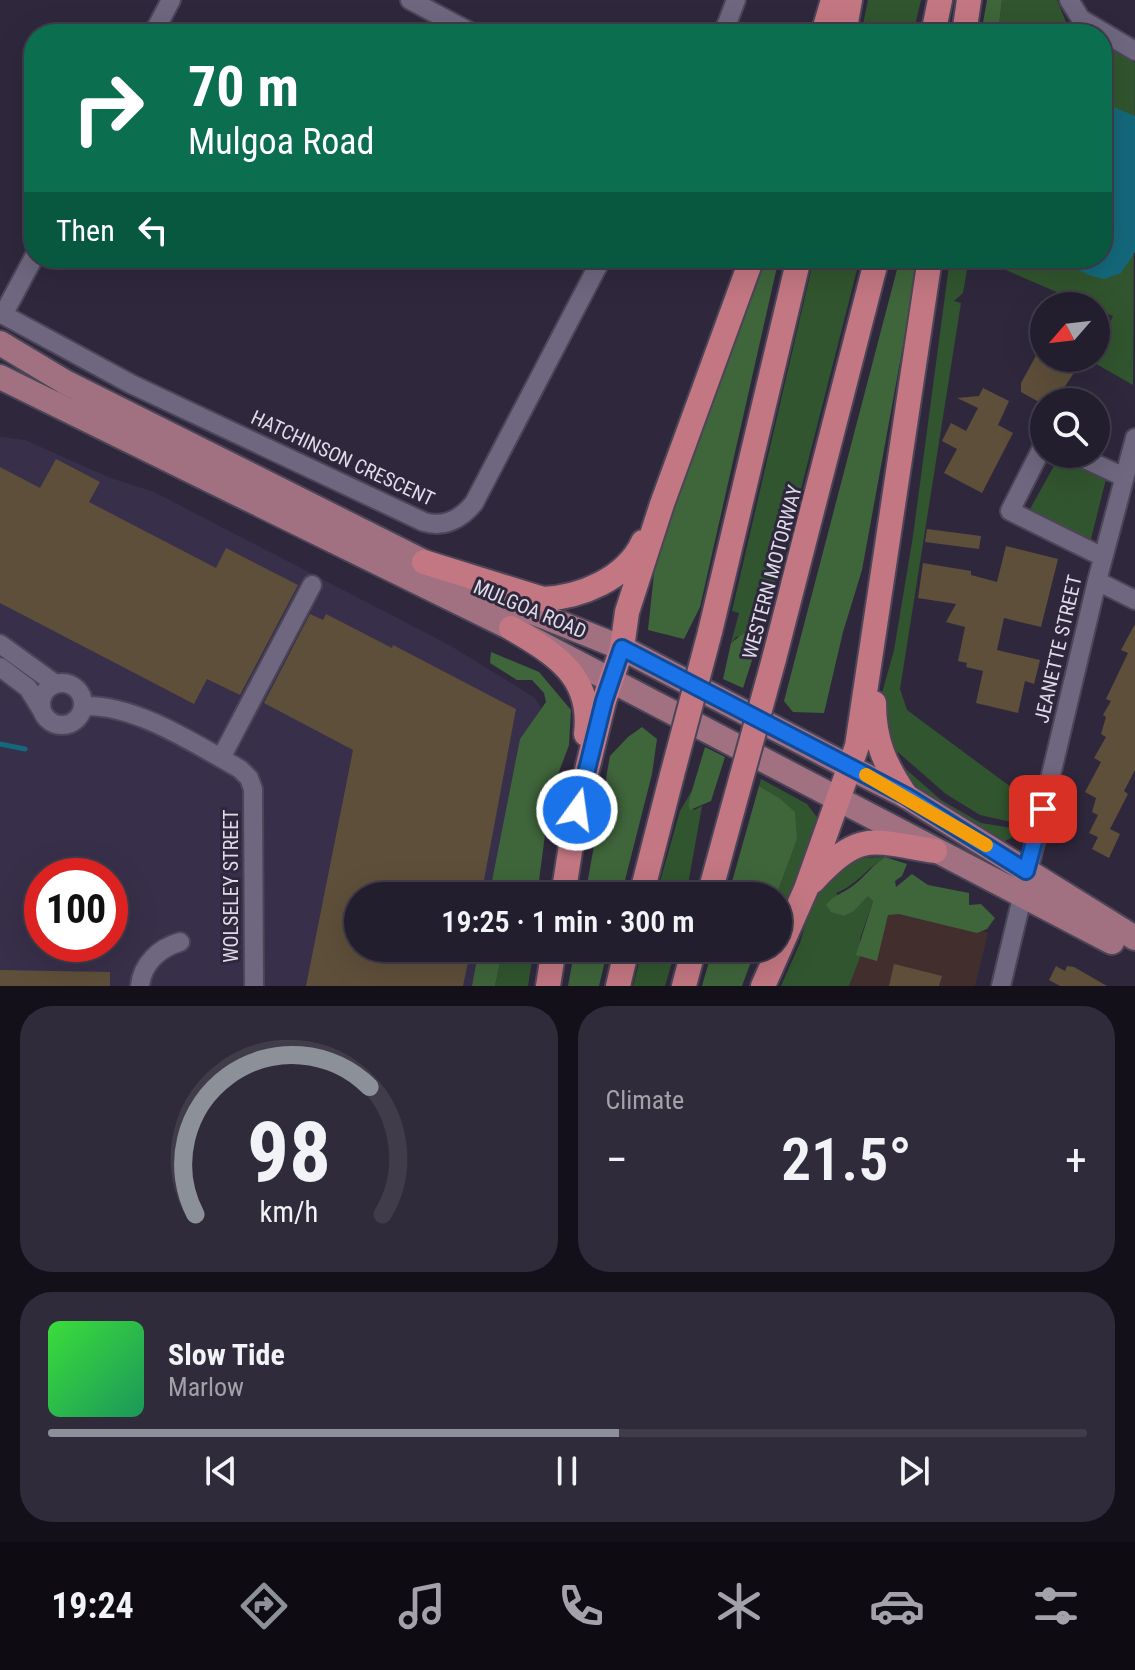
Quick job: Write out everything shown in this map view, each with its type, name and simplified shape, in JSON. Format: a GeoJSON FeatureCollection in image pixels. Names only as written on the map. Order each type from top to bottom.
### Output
{"type":"FeatureCollection","features":[{"type":"Feature","properties":{"kind":"highway"},"geometry":{"type":"LineString","coordinates":[[826,24],[833,0]]}},
{"type":"Feature","properties":{"kind":"highway"},"geometry":{"type":"LineString","coordinates":[[846,24],[850,0]]}},
{"type":"Feature","properties":{"kind":"highway"},"geometry":{"type":"LineString","coordinates":[[935,24],[940,0]]}},
{"type":"Feature","properties":{"kind":"highway"},"geometry":{"type":"LineString","coordinates":[[965,24],[969,0]]}},
{"type":"Feature","properties":{"kind":"highway"},"geometry":{"type":"LineString","coordinates":[[577,810],[610,680],[622,648],[627,612],[662,504],[748,268]]}},
{"type":"Feature","properties":{"kind":"highway"},"geometry":{"type":"LineString","coordinates":[[645,882],[710,632],[797,268]]}},
{"type":"Feature","properties":{"kind":"highway","name":"WESTERN MOTORWAY"},"geometry":{"type":"LineString","coordinates":[[713,882],[774,659],[874,268]]}},
{"type":"Feature","properties":{"kind":"highway"},"geometry":{"type":"LineString","coordinates":[[763,986],[806,889],[857,746],[929,268]]}},
{"type":"Feature","properties":{"kind":"highway"},"geometry":{"type":"LineString","coordinates":[[424,562],[543,599],[564,598],[606,581],[621,570],[641,548],[662,504]]}},
{"type":"Feature","properties":{"kind":"highway"},"geometry":{"type":"LineString","coordinates":[[511,628],[564,664],[582,691],[589,713],[565,882]]}},
{"type":"Feature","properties":{"kind":"highway"},"geometry":{"type":"LineString","coordinates":[[874,641],[876,738],[885,764],[906,796]]}},
{"type":"Feature","properties":{"kind":"highway"},"geometry":{"type":"LineString","coordinates":[[806,889],[837,854],[861,843],[879,842],[935,851]]}},
{"type":"Feature","properties":{"kind":"highway"},"geometry":{"type":"LineString","coordinates":[[548,986],[552,962]]}},
{"type":"Feature","properties":{"kind":"highway"},"geometry":{"type":"LineString","coordinates":[[618,986],[624,962]]}},
{"type":"Feature","properties":{"kind":"highway"},"geometry":{"type":"LineString","coordinates":[[684,986],[690,962]]}},
{"type":"Feature","properties":{"kind":"main road","name":"MULGOA ROAD"},"geometry":{"type":"LineString","coordinates":[[0,343],[65,382],[424,562],[510,603],[622,648],[906,796],[1135,938]]}},
{"type":"Feature","properties":{"kind":"main road","name":"MULGOA ROAD"},"geometry":{"type":"LineString","coordinates":[[0,377],[12,386],[511,628],[1135,954]]}},
{"type":"Feature","properties":{"kind":"street"},"geometry":{"type":"LineString","coordinates":[[158,24],[171,0]]}},
{"type":"Feature","properties":{"kind":"street"},"geometry":{"type":"LineString","coordinates":[[410,0],[455,24]]}},
{"type":"Feature","properties":{"kind":"street"},"geometry":{"type":"LineString","coordinates":[[727,24],[736,0]]}},
{"type":"Feature","properties":{"kind":"street"},"geometry":{"type":"LineString","coordinates":[[1069,0],[1081,19],[1089,24]]}},
{"type":"Feature","properties":{"kind":"street"},"geometry":{"type":"LineString","coordinates":[[1112,37],[1135,51]]}},
{"type":"Feature","properties":{"kind":"street","name":"HATCHINSON CRESCENT"},"geometry":{"type":"LineString","coordinates":[[28,268],[2,314],[131,384],[424,522],[438,525],[456,519],[474,503],[597,268]]}},
{"type":"Feature","properties":{"kind":"street","name":"JEANETTE STREET"},"geometry":{"type":"LineString","coordinates":[[1001,986],[1026,871],[1135,438]]}},
{"type":"Feature","properties":{"kind":"street"},"geometry":{"type":"LineString","coordinates":[[1032,468],[1010,511],[1103,557]]}},
{"type":"Feature","properties":{"kind":"street"},"geometry":{"type":"LineString","coordinates":[[1104,468],[1124,477]]}},
{"type":"Feature","properties":{"kind":"street"},"geometry":{"type":"LineString","coordinates":[[1097,581],[1135,600]]}},
{"type":"Feature","properties":{"kind":"street"},"geometry":{"type":"LineString","coordinates":[[221,758],[312,585]]}},
{"type":"Feature","properties":{"kind":"street"},"geometry":{"type":"LineString","coordinates":[[0,644],[54,683],[75,687],[83,699],[77,719],[65,725],[52,723],[28,688],[0,667]]}},
{"type":"Feature","properties":{"kind":"street"},"geometry":{"type":"LineString","coordinates":[[41,709],[41,696],[54,683]]}},
{"type":"Feature","properties":{"kind":"street","name":"WOLSELEY STREET"},"geometry":{"type":"LineString","coordinates":[[83,706],[127,712],[243,771],[253,789],[254,986]]}},
{"type":"Feature","properties":{"kind":"street"},"geometry":{"type":"LineString","coordinates":[[140,986],[143,970],[154,956],[180,942]]}},
{"type":"Feature","properties":{"kind":"shaded area"},"geometry":{"type":"Polygon","coordinates":[[[0,437],[25,440],[108,477],[154,492],[451,646],[535,698],[549,721],[516,882],[344,882],[344,962],[500,962],[495,986],[0,986],[0,437]]]}},
{"type":"Feature","properties":{"kind":"shaded area"},"geometry":{"type":"Polygon","coordinates":[[[882,900],[988,933],[975,986],[849,986],[882,900]]]}},
{"type":"Feature","properties":{"kind":"green space"},"geometry":{"type":"Polygon","coordinates":[[[868,0],[921,0],[915,24],[863,24],[868,0]]]}},
{"type":"Feature","properties":{"kind":"green space"},"geometry":{"type":"Polygon","coordinates":[[[987,0],[1002,0],[999,24],[983,24],[987,0]]]}},
{"type":"Feature","properties":{"kind":"green space"},"geometry":{"type":"Polygon","coordinates":[[[1002,0],[1057,0],[1069,24],[999,24],[1002,0]]]}},
{"type":"Feature","properties":{"kind":"green space"},"geometry":{"type":"Polygon","coordinates":[[[1112,49],[1135,63],[1133,385],[1110,372],[1110,322],[1113,316],[1110,315],[1110,292],[1057,292],[1001,268],[1112,268],[1112,49]]]}},
{"type":"Feature","properties":{"kind":"green space"},"geometry":{"type":"Polygon","coordinates":[[[759,268],[777,268],[700,607],[684,639],[648,630],[655,564],[759,268]]]}},
{"type":"Feature","properties":{"kind":"green space"},"geometry":{"type":"Polygon","coordinates":[[[812,268],[857,268],[792,524],[757,645],[751,636],[736,637],[731,643],[739,613],[732,611],[812,268]]]}},
{"type":"Feature","properties":{"kind":"green space"},"geometry":{"type":"Polygon","coordinates":[[[897,268],[917,268],[862,570],[843,632],[824,713],[793,712],[784,701],[897,268]]]}},
{"type":"Feature","properties":{"kind":"green space"},"geometry":{"type":"Polygon","coordinates":[[[949,268],[967,268],[963,293],[954,301],[961,303],[900,689],[907,710],[1027,799],[1020,824],[980,815],[946,794],[892,747],[877,711],[894,650],[913,536],[949,268]]]}},
{"type":"Feature","properties":{"kind":"green space"},"geometry":{"type":"Polygon","coordinates":[[[1053,468],[1085,468],[1106,479],[1089,547],[1029,511],[1053,468]]]}},
{"type":"Feature","properties":{"kind":"green space"},"geometry":{"type":"Polygon","coordinates":[[[744,633],[757,645],[743,688],[723,679],[731,643],[744,633]]]}},
{"type":"Feature","properties":{"kind":"green space"},"geometry":{"type":"Polygon","coordinates":[[[491,652],[539,672],[571,710],[569,745],[550,796],[539,882],[492,882],[520,739],[546,702],[544,693],[532,680],[517,680],[490,663],[491,652]]]}},
{"type":"Feature","properties":{"kind":"green space"},"geometry":{"type":"Polygon","coordinates":[[[642,727],[657,739],[652,774],[625,882],[588,882],[610,756],[642,727]]]}},
{"type":"Feature","properties":{"kind":"green space"},"geometry":{"type":"Polygon","coordinates":[[[705,747],[725,757],[711,801],[690,810],[688,804],[705,747]]]}},
{"type":"Feature","properties":{"kind":"green space"},"geometry":{"type":"Polygon","coordinates":[[[892,757],[941,800],[981,823],[1018,829],[1011,838],[1001,843],[913,790],[892,757]]]}},
{"type":"Feature","properties":{"kind":"green space"},"geometry":{"type":"Polygon","coordinates":[[[761,779],[807,804],[819,820],[792,895],[792,882],[781,882],[797,840],[778,797],[759,786],[761,779]]]}},
{"type":"Feature","properties":{"kind":"green space"},"geometry":{"type":"Polygon","coordinates":[[[759,786],[795,812],[797,840],[781,882],[732,882],[759,786]]]}},
{"type":"Feature","properties":{"kind":"green space"},"geometry":{"type":"Polygon","coordinates":[[[694,787],[688,804],[694,810],[702,806],[688,882],[660,882],[680,811],[694,787]]]}},
{"type":"Feature","properties":{"kind":"green space"},"geometry":{"type":"Polygon","coordinates":[[[858,852],[861,858],[885,857],[850,886],[836,893],[854,911],[868,895],[873,901],[860,939],[861,955],[849,986],[781,986],[800,943],[811,903],[823,877],[858,852]]]}},
{"type":"Feature","properties":{"kind":"green space"},"geometry":{"type":"Polygon","coordinates":[[[885,857],[907,864],[902,876],[895,881],[896,887],[912,874],[928,885],[969,893],[969,905],[981,904],[995,918],[987,929],[977,933],[899,914],[888,915],[877,961],[856,955],[873,901],[868,896],[854,911],[844,916],[831,912],[826,905],[885,857]]]}},
{"type":"Feature","properties":{"kind":"green space"},"geometry":{"type":"Polygon","coordinates":[[[476,962],[500,962],[495,986],[472,986],[476,962]]]}},
{"type":"Feature","properties":{"kind":"green space"},"geometry":{"type":"Polygon","coordinates":[[[500,962],[532,962],[528,986],[495,986],[500,962]]]}},
{"type":"Feature","properties":{"kind":"green space"},"geometry":{"type":"Polygon","coordinates":[[[572,962],[605,962],[599,986],[568,986],[572,962]]]}},
{"type":"Feature","properties":{"kind":"green space"},"geometry":{"type":"Polygon","coordinates":[[[639,962],[672,962],[665,986],[633,986],[639,962]]]}},
{"type":"Feature","properties":{"kind":"green space"},"geometry":{"type":"Polygon","coordinates":[[[709,962],[751,962],[742,986],[702,986],[709,962]]]}},
{"type":"Feature","properties":{"kind":"water"},"geometry":{"type":"Polygon","coordinates":[[[1112,106],[1135,116],[1135,252],[1121,273],[1104,279],[1075,268],[1112,268],[1112,106]]]}},
{"type":"Feature","properties":{"kind":"building"},"geometry":{"type":"Polygon","coordinates":[[[1030,367],[1030,372],[1074,372],[1064,388],[1030,388],[1030,397],[1021,392],[1021,383],[1030,367]]]}},
{"type":"Feature","properties":{"kind":"building"},"geometry":{"type":"Polygon","coordinates":[[[983,388],[1009,401],[998,425],[1013,433],[982,493],[944,473],[957,449],[942,441],[951,423],[966,431],[978,408],[957,398],[979,396],[983,388]]]}},
{"type":"Feature","properties":{"kind":"building"},"geometry":{"type":"Polygon","coordinates":[[[56,459],[100,482],[89,502],[216,568],[226,548],[298,585],[240,695],[207,679],[194,704],[0,603],[0,467],[40,488],[56,459]]]}},
{"type":"Feature","properties":{"kind":"building"},"geometry":{"type":"Polygon","coordinates":[[[927,529],[981,536],[979,549],[925,542],[927,529]]]}},
{"type":"Feature","properties":{"kind":"building"},"geometry":{"type":"Polygon","coordinates":[[[1006,546],[1058,559],[1041,627],[1004,618],[997,650],[1040,660],[1034,684],[1025,681],[1018,713],[976,703],[983,671],[966,667],[967,663],[958,661],[965,627],[946,622],[956,604],[918,598],[923,563],[971,571],[971,575],[997,582],[1006,546]]]}},
{"type":"Feature","properties":{"kind":"building"},"geometry":{"type":"Polygon","coordinates":[[[310,614],[323,620],[326,614],[516,709],[484,882],[344,882],[344,962],[468,962],[463,986],[306,986],[353,750],[264,703],[310,614]]]}},
{"type":"Feature","properties":{"kind":"building"},"geometry":{"type":"Polygon","coordinates":[[[1135,624],[1135,770],[1124,791],[1128,794],[1110,829],[1120,834],[1109,858],[1092,849],[1098,837],[1089,833],[1098,815],[1092,812],[1096,798],[1085,792],[1101,762],[1094,758],[1106,737],[1101,734],[1106,717],[1103,715],[1111,701],[1106,699],[1128,653],[1121,650],[1135,624]]]}},
{"type":"Feature","properties":{"kind":"building"},"geometry":{"type":"Polygon","coordinates":[[[894,964],[942,976],[939,986],[889,986],[894,964]]]}},
{"type":"Feature","properties":{"kind":"building"},"geometry":{"type":"Polygon","coordinates":[[[1056,966],[1065,971],[1067,966],[1074,967],[1107,986],[1060,986],[1049,980],[1056,966]]]}},
{"type":"Feature","properties":{"kind":"building"},"geometry":{"type":"Polygon","coordinates":[[[0,970],[110,972],[110,986],[0,986],[0,970]]]}},
{"type":"Feature","properties":{"kind":"waterway"},"geometry":{"type":"LineString","coordinates":[[0,744],[25,749]]}},
{"type":"Feature","properties":{"kind":"slow traffic"},"geometry":{"type":"LineString","coordinates":[[866,775],[986,845]]}},
{"type":"Feature","properties":{"kind":"route"},"geometry":{"type":"LineString","coordinates":[[577,810],[604,701],[622,648],[906,796],[1026,871],[1043,809]]}}]}
